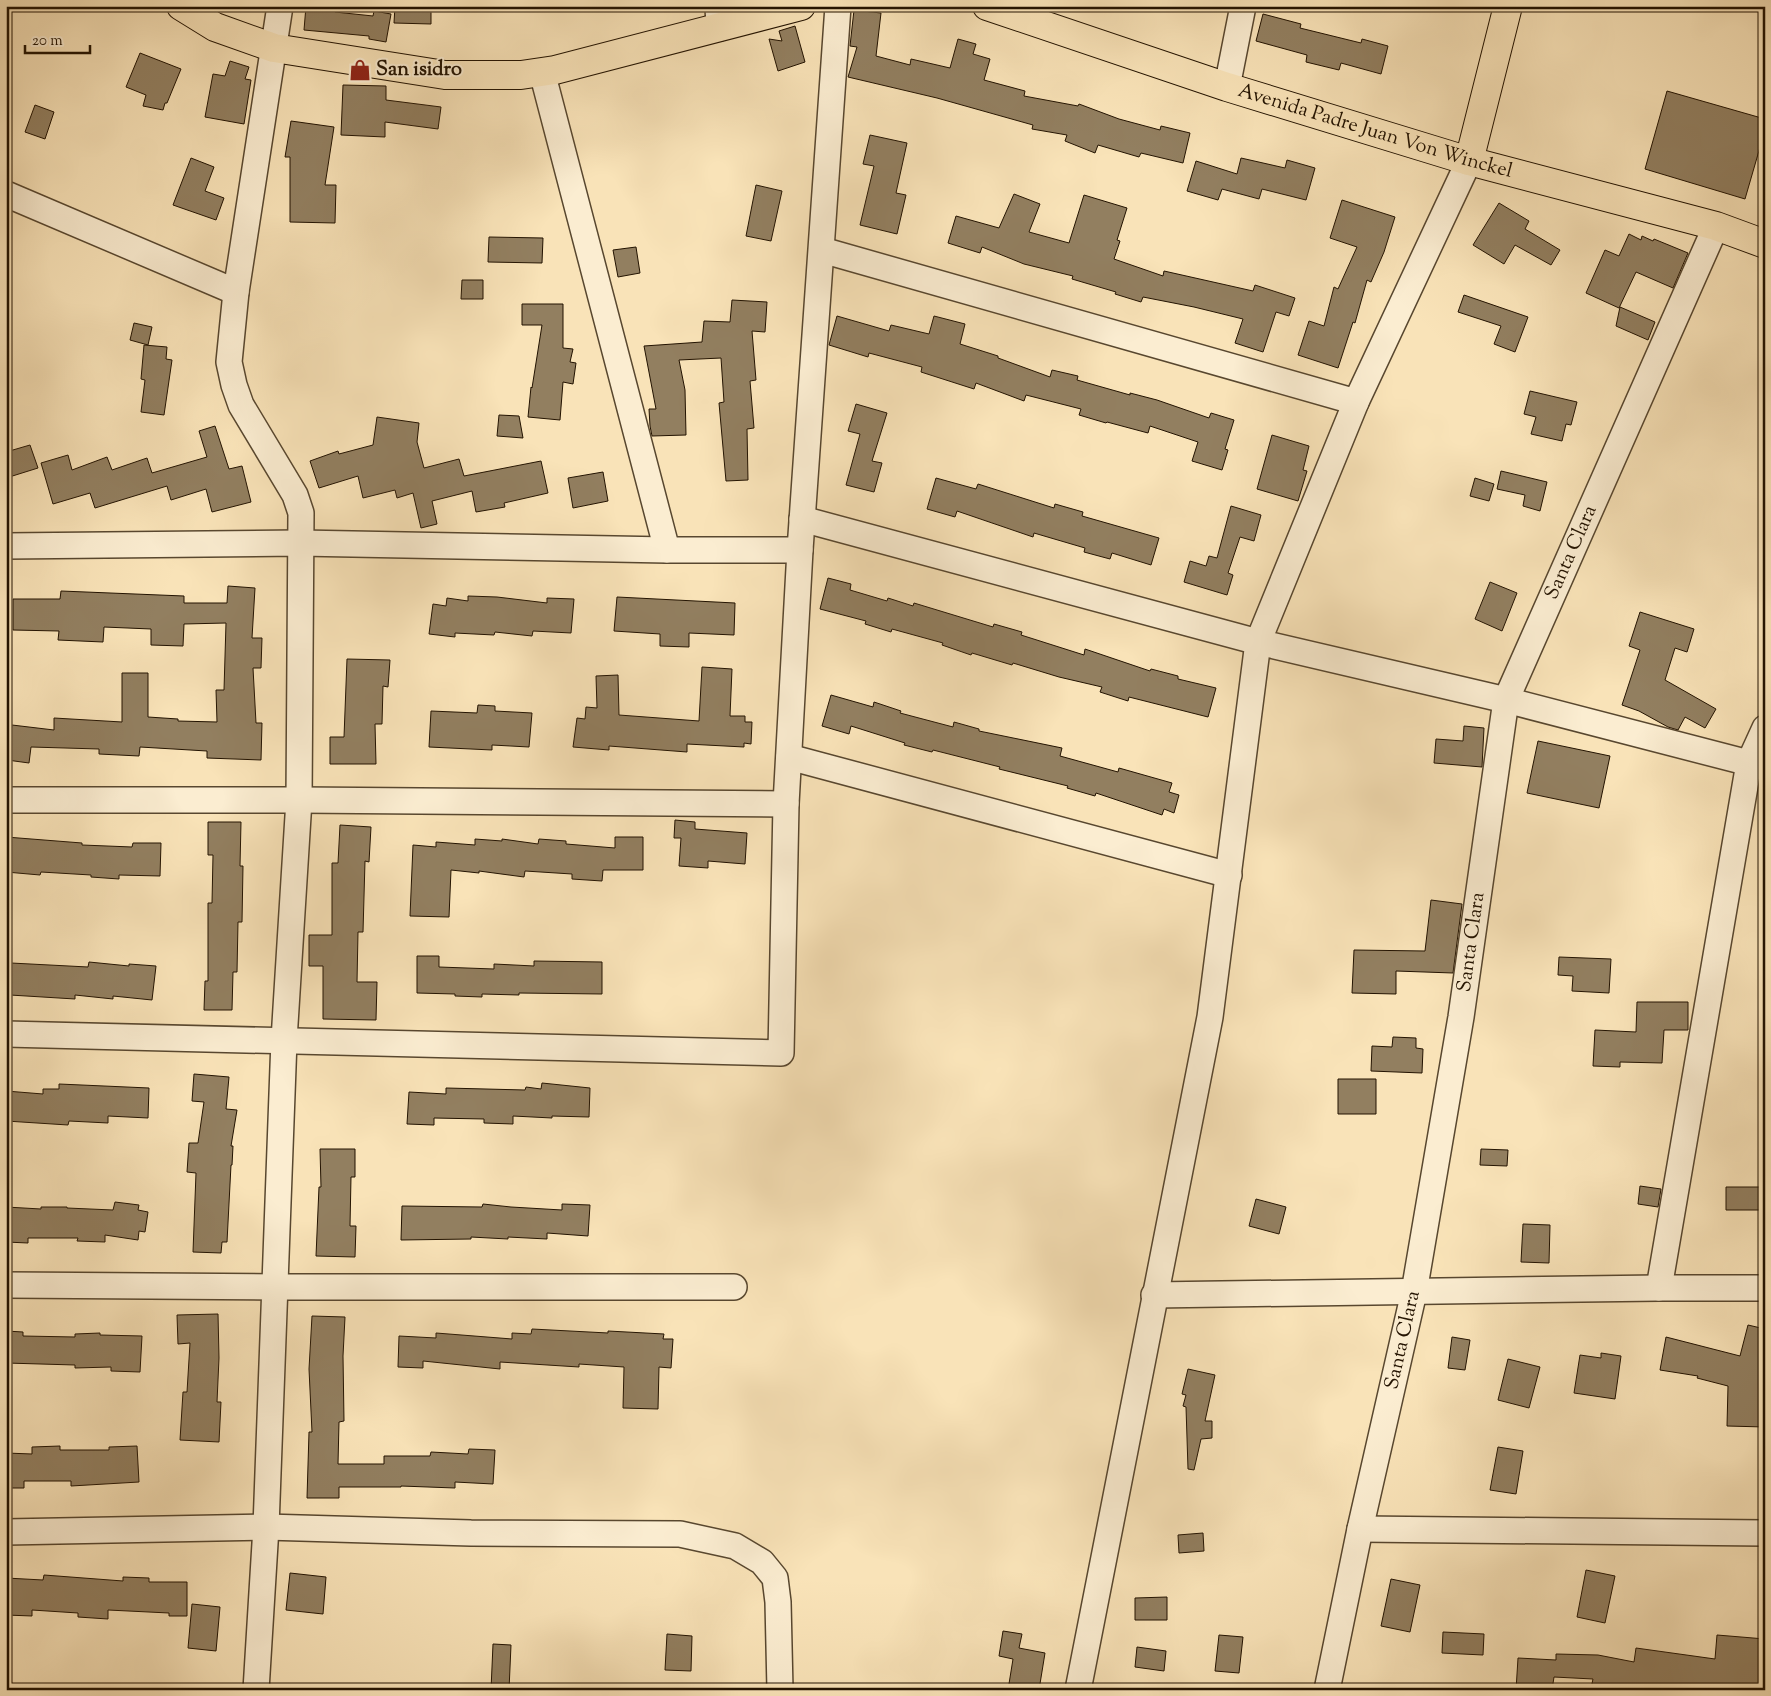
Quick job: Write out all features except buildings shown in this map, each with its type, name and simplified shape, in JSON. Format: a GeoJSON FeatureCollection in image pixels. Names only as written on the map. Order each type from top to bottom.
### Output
{"type":"FeatureCollection","features":[{"type":"Feature","properties":{"kind":"main road"},"geometry":{"type":"LineString","coordinates":[[181,6],[215,27],[274,48],[445,75],[521,75],[555,70],[718,17],[801,6]]}},
{"type":"Feature","properties":{"kind":"main road","name":"Avenida Padre Juan Von Winckel"},"geometry":{"type":"LineString","coordinates":[[987,6],[1227,87],[1469,161],[1716,226],[1765,244]]}},
{"type":"Feature","properties":{"kind":"main road"},"geometry":{"type":"LineString","coordinates":[[1469,161],[1508,6]]}},
{"type":"Feature","properties":{"kind":"street"},"geometry":{"type":"LineString","coordinates":[[256,1690],[266,1527],[284,1040],[299,800],[301,513],[295,495],[241,404],[234,385],[229,362],[236,292],[280,6]]}},
{"type":"Feature","properties":{"kind":"street"},"geometry":{"type":"LineString","coordinates":[[6,1034],[781,1052],[786,804],[802,519],[838,6]]}},
{"type":"Feature","properties":{"kind":"street"},"geometry":{"type":"LineString","coordinates":[[1227,87],[1243,6]]}},
{"type":"Feature","properties":{"kind":"street"},"geometry":{"type":"LineString","coordinates":[[542,72],[667,550]]}},
{"type":"Feature","properties":{"kind":"street"},"geometry":{"type":"LineString","coordinates":[[1078,1690],[1210,1017],[1258,642],[1356,402],[1469,161]]}},
{"type":"Feature","properties":{"kind":"street"},"geometry":{"type":"LineString","coordinates":[[6,194],[236,292]]}},
{"type":"Feature","properties":{"kind":"street","name":"Santa Clara"},"geometry":{"type":"LineString","coordinates":[[1327,1690],[1360,1529],[1414,1292],[1461,1017],[1506,700],[1716,226]]}},
{"type":"Feature","properties":{"kind":"street"},"geometry":{"type":"LineString","coordinates":[[822,250],[1356,402]]}},
{"type":"Feature","properties":{"kind":"street"},"geometry":{"type":"LineString","coordinates":[[802,519],[1258,642],[1506,700],[1757,764]]}},
{"type":"Feature","properties":{"kind":"street"},"geometry":{"type":"LineString","coordinates":[[6,546],[300,543],[667,550],[800,550]]}},
{"type":"Feature","properties":{"kind":"street"},"geometry":{"type":"LineString","coordinates":[[1659,1288],[1765,728]]}},
{"type":"Feature","properties":{"kind":"street"},"geometry":{"type":"LineString","coordinates":[[789,757],[1229,875]]}},
{"type":"Feature","properties":{"kind":"street"},"geometry":{"type":"LineString","coordinates":[[6,800],[299,800],[786,804]]}},
{"type":"Feature","properties":{"kind":"street"},"geometry":{"type":"LineString","coordinates":[[6,1285],[734,1287]]}},
{"type":"Feature","properties":{"kind":"street"},"geometry":{"type":"LineString","coordinates":[[1154,1295],[1765,1288]]}},
{"type":"Feature","properties":{"kind":"street"},"geometry":{"type":"LineString","coordinates":[[6,1532],[266,1527],[471,1533],[680,1534],[736,1546],[762,1562],[775,1578],[778,1602],[780,1690]]}},
{"type":"Feature","properties":{"kind":"street"},"geometry":{"type":"LineString","coordinates":[[1360,1529],[1765,1533]]}},
{"type":"Feature","properties":{"kind":"place","name":"San isidro"},"geometry":{"type":"Point","coordinates":[360,70]}}]}
